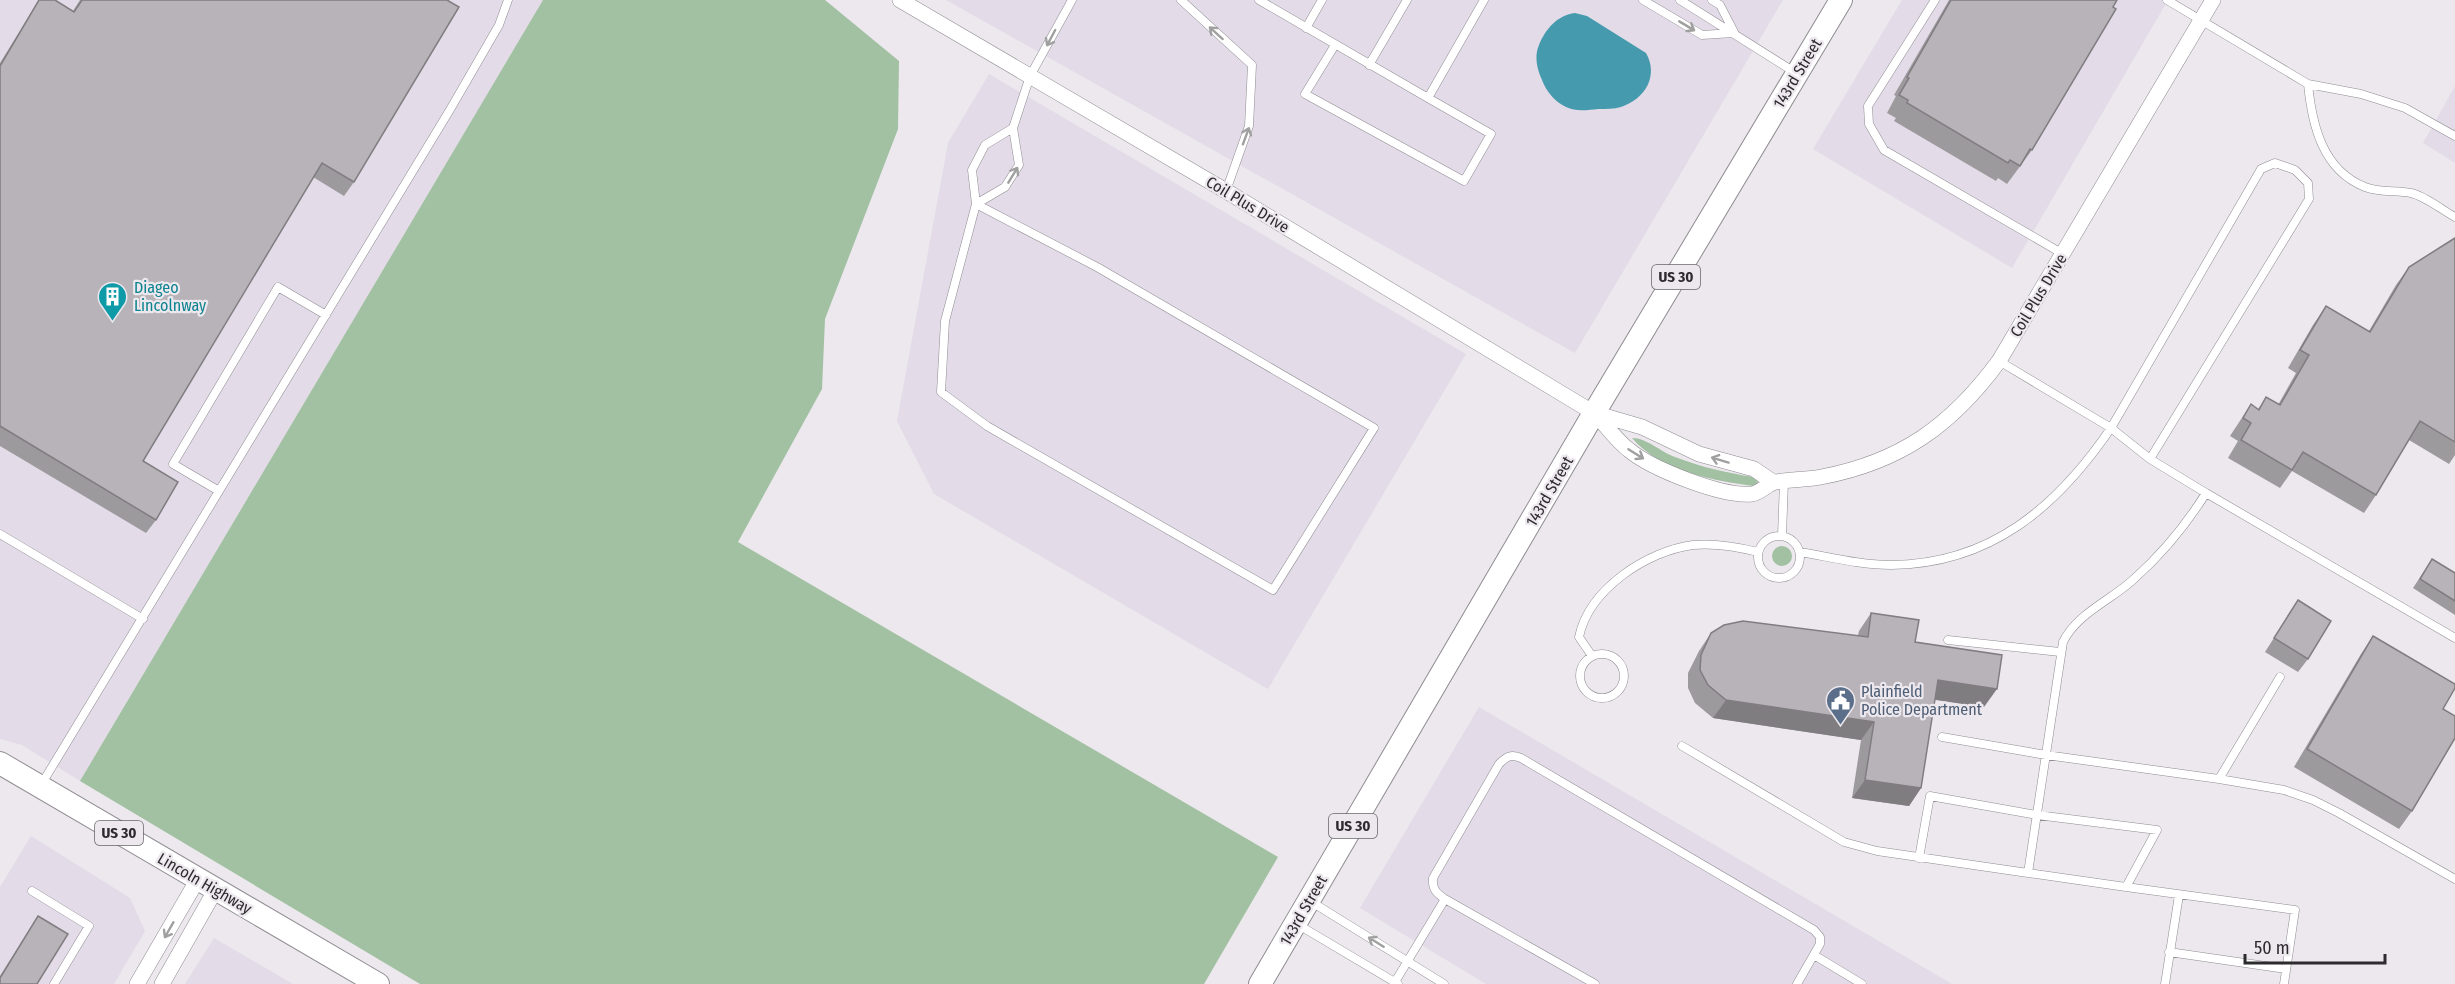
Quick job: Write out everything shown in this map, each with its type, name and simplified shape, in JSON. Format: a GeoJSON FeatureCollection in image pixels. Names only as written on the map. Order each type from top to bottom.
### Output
{"type":"FeatureCollection","features":[{"type":"Feature","properties":{"kind":"main road","name":"143rd Street"},"geometry":{"type":"LineString","coordinates":[[1260,984],[1594,413],[1841,0]]}},
{"type":"Feature","properties":{"kind":"main road","name":"Lincoln Highway"},"geometry":{"type":"LineString","coordinates":[[0,763],[378,984]]}},
{"type":"Feature","properties":{"kind":"street","name":"Coil Plus Drive"},"geometry":{"type":"LineString","coordinates":[[900,0],[1226,191],[1594,413],[1642,427],[1699,454],[1754,469],[1779,482]]}},
{"type":"Feature","properties":{"kind":"street","name":"Coil Plus Drive"},"geometry":{"type":"LineString","coordinates":[[1594,413],[1629,450],[1658,467],[1698,484],[1726,491],[1753,494],[1779,482],[1821,477],[1874,463],[1928,435],[1963,406],[1999,361],[2213,0]]}},
{"type":"Feature","properties":{"kind":"street"},"geometry":{"type":"LineString","coordinates":[[137,984],[207,884]]}},
{"type":"Feature","properties":{"kind":"street"},"geometry":{"type":"LineString","coordinates":[[162,984],[207,884]]}},
{"type":"Feature","properties":{"kind":"lane"},"geometry":{"type":"LineString","coordinates":[[40,787],[499,26],[508,0]]}},
{"type":"Feature","properties":{"kind":"lane"},"geometry":{"type":"LineString","coordinates":[[975,204],[1005,187],[1019,165],[1013,128],[1030,76],[1072,0]]}},
{"type":"Feature","properties":{"kind":"lane"},"geometry":{"type":"LineString","coordinates":[[1180,0],[1252,65],[1249,126],[1226,191]]}},
{"type":"Feature","properties":{"kind":"lane"},"geometry":{"type":"LineString","coordinates":[[1259,0],[1491,134],[1464,181],[1305,94],[1335,45]]}},
{"type":"Feature","properties":{"kind":"lane"},"geometry":{"type":"LineString","coordinates":[[1306,28],[1322,0]]}},
{"type":"Feature","properties":{"kind":"lane"},"geometry":{"type":"LineString","coordinates":[[1369,65],[1407,0]]}},
{"type":"Feature","properties":{"kind":"lane"},"geometry":{"type":"LineString","coordinates":[[1428,98],[1484,0]]}},
{"type":"Feature","properties":{"kind":"lane"},"geometry":{"type":"LineString","coordinates":[[1643,0],[1702,35],[1735,33]]}},
{"type":"Feature","properties":{"kind":"lane"},"geometry":{"type":"LineString","coordinates":[[1680,0],[1797,74]]}},
{"type":"Feature","properties":{"kind":"lane"},"geometry":{"type":"LineString","coordinates":[[1712,0],[1720,5],[1735,33]]}},
{"type":"Feature","properties":{"kind":"lane"},"geometry":{"type":"LineString","coordinates":[[1935,0],[1868,106],[1869,124],[1884,150],[2063,254]]}},
{"type":"Feature","properties":{"kind":"lane"},"geometry":{"type":"LineString","coordinates":[[2167,0],[2307,84],[2361,94],[2405,108],[2455,136]]}},
{"type":"Feature","properties":{"kind":"lane"},"geometry":{"type":"LineString","coordinates":[[2307,84],[2313,127],[2336,166],[2348,177],[2364,187],[2412,193],[2455,217]]}},
{"type":"Feature","properties":{"kind":"lane"},"geometry":{"type":"LineString","coordinates":[[975,204],[1097,267],[1374,428],[1273,590],[987,426],[941,392],[945,321],[975,204],[972,170],[986,145],[1013,128]]}},
{"type":"Feature","properties":{"kind":"lane"},"geometry":{"type":"LineString","coordinates":[[1800,552],[1856,563],[1890,565],[1917,563],[1958,555],[1990,543],[2023,524],[2056,497],[2083,467],[2111,428],[2261,169],[2275,163],[2295,170],[2308,183],[2310,200],[2151,459]]}},
{"type":"Feature","properties":{"kind":"lane"},"geometry":{"type":"LineString","coordinates":[[219,491],[173,464],[278,287],[326,315]]}},
{"type":"Feature","properties":{"kind":"lane"},"geometry":{"type":"LineString","coordinates":[[1999,361],[2111,428],[2151,459],[2206,493],[2455,638]]}},
{"type":"Feature","properties":{"kind":"lane"},"geometry":{"type":"LineString","coordinates":[[1779,482],[1782,536]]}},
{"type":"Feature","properties":{"kind":"lane"},"geometry":{"type":"LineString","coordinates":[[2028,873],[2060,652],[2068,631],[2134,580],[2167,548],[2206,493]]}},
{"type":"Feature","properties":{"kind":"lane"},"geometry":{"type":"LineString","coordinates":[[0,534],[143,618]]}},
{"type":"Feature","properties":{"kind":"lane"},"geometry":{"type":"LineString","coordinates":[[1782,536],[1793,540],[1801,559],[1795,572],[1790,576],[1776,579],[1769,577],[1760,567],[1758,552],[1766,540],[1782,536]]}},
{"type":"Feature","properties":{"kind":"lane"},"geometry":{"type":"LineString","coordinates":[[1592,656],[1579,637],[1582,625],[1596,601],[1614,581],[1634,567],[1665,553],[1693,545],[1725,546],[1758,552]]}},
{"type":"Feature","properties":{"kind":"lane"},"geometry":{"type":"LineString","coordinates":[[1948,640],[2060,652]]}},
{"type":"Feature","properties":{"kind":"lane"},"geometry":{"type":"LineString","coordinates":[[1605,654],[1617,660],[1621,666],[1623,681],[1620,688],[1608,696],[1593,696],[1582,686],[1580,673],[1586,660],[1592,656],[1605,654]]}},
{"type":"Feature","properties":{"kind":"lane"},"geometry":{"type":"LineString","coordinates":[[2219,779],[2280,677]]}},
{"type":"Feature","properties":{"kind":"lane"},"geometry":{"type":"LineString","coordinates":[[1942,737],[2046,755],[2284,790],[2313,800],[2455,879]]}},
{"type":"Feature","properties":{"kind":"lane"},"geometry":{"type":"LineString","coordinates":[[1682,746],[1844,842],[1877,851],[2295,910],[2284,984]]}},
{"type":"Feature","properties":{"kind":"lane"},"geometry":{"type":"LineString","coordinates":[[1595,984],[1436,894],[1432,887],[1432,878],[1499,764],[1506,757],[1513,755],[1531,764],[1814,930],[1820,937],[1820,944],[1797,984]]}},
{"type":"Feature","properties":{"kind":"lane"},"geometry":{"type":"LineString","coordinates":[[1919,858],[1930,796],[2037,815],[2157,830],[2126,887]]}},
{"type":"Feature","properties":{"kind":"lane"},"geometry":{"type":"LineString","coordinates":[[32,891],[89,926],[54,984]]}},
{"type":"Feature","properties":{"kind":"lane"},"geometry":{"type":"LineString","coordinates":[[2164,984],[2179,895]]}},
{"type":"Feature","properties":{"kind":"lane"},"geometry":{"type":"LineString","coordinates":[[1296,923],[1396,983],[1445,899]]}},
{"type":"Feature","properties":{"kind":"lane"},"geometry":{"type":"LineString","coordinates":[[1309,900],[1444,984]]}},
{"type":"Feature","properties":{"kind":"lane"},"geometry":{"type":"LineString","coordinates":[[2169,952],[2286,969]]}},
{"type":"Feature","properties":{"kind":"lane"},"geometry":{"type":"LineString","coordinates":[[1814,955],[1862,984]]}},
{"type":"Feature","properties":{"kind":"shaded area"},"geometry":{"type":"Polygon","coordinates":[[[0,0],[543,0],[80,781],[22,745],[0,739],[0,0]]]}},
{"type":"Feature","properties":{"kind":"shaded area"},"geometry":{"type":"Polygon","coordinates":[[[946,0],[1783,0],[1575,353],[946,0]]]}},
{"type":"Feature","properties":{"kind":"shaded area"},"geometry":{"type":"Polygon","coordinates":[[[1902,0],[2168,0],[2012,268],[1813,149],[1902,0]]]}},
{"type":"Feature","properties":{"kind":"shaded area"},"geometry":{"type":"Polygon","coordinates":[[[989,74],[1466,354],[1268,689],[934,494],[897,421],[948,143],[989,74]]]}},
{"type":"Feature","properties":{"kind":"shaded area"},"geometry":{"type":"Polygon","coordinates":[[[2455,86],[2455,163],[2423,143],[2455,86]]]}},
{"type":"Feature","properties":{"kind":"shaded area"},"geometry":{"type":"Polygon","coordinates":[[[1479,707],[1952,984],[1486,984],[1360,908],[1479,707]]]}},
{"type":"Feature","properties":{"kind":"shaded area"},"geometry":{"type":"Polygon","coordinates":[[[31,836],[130,898],[145,931],[114,984],[0,984],[0,887],[31,836]]]}},
{"type":"Feature","properties":{"kind":"shaded area"},"geometry":{"type":"Polygon","coordinates":[[[214,938],[293,984],[185,984],[214,938]]]}},
{"type":"Feature","properties":{"kind":"green space"},"geometry":{"type":"Polygon","coordinates":[[[543,0],[825,0],[899,61],[898,129],[825,319],[822,389],[738,542],[1278,857],[1204,984],[420,984],[80,781],[543,0]]]}},
{"type":"Feature","properties":{"kind":"green space"},"geometry":{"type":"Polygon","coordinates":[[[1632,438],[1643,440],[1685,461],[1754,477],[1758,482],[1754,486],[1688,472],[1657,459],[1632,438]]]}},
{"type":"Feature","properties":{"kind":"green space"},"geometry":{"type":"Polygon","coordinates":[[[1782,546],[1789,549],[1792,556],[1789,563],[1782,566],[1775,563],[1772,556],[1775,549],[1782,546]]]}},
{"type":"Feature","properties":{"kind":"water"},"geometry":{"type":"Polygon","coordinates":[[[1575,13],[1587,16],[1646,53],[1650,62],[1650,78],[1647,86],[1637,98],[1613,109],[1574,110],[1551,96],[1540,76],[1537,63],[1539,45],[1553,23],[1563,16],[1575,13]]]}},
{"type":"Feature","properties":{"kind":"building","name":"Diageo Lincolnway"},"geometry":{"type":"Polygon","coordinates":[[[39,0],[55,0],[74,12],[82,0],[447,0],[459,7],[354,182],[322,163],[143,461],[178,482],[156,520],[0,426],[0,66],[39,0]]]}},
{"type":"Feature","properties":{"kind":"building"},"geometry":{"type":"Polygon","coordinates":[[[1951,0],[2117,0],[2113,7],[2116,9],[2032,150],[2030,149],[2020,166],[2010,160],[2008,163],[1907,103],[1908,100],[1899,95],[1951,0]]]}},
{"type":"Feature","properties":{"kind":"building"},"geometry":{"type":"Polygon","coordinates":[[[2455,238],[2455,442],[2420,421],[2376,495],[2303,452],[2292,470],[2241,440],[2251,423],[2243,418],[2251,404],[2259,410],[2266,397],[2280,405],[2309,355],[2300,350],[2326,306],[2370,332],[2409,267],[2455,238]]]}},
{"type":"Feature","properties":{"kind":"building"},"geometry":{"type":"Polygon","coordinates":[[[2432,559],[2455,573],[2455,601],[2420,579],[2432,559]]]}},
{"type":"Feature","properties":{"kind":"building"},"geometry":{"type":"Polygon","coordinates":[[[2298,600],[2331,621],[2308,659],[2274,638],[2298,600]]]}},
{"type":"Feature","properties":{"kind":"building","name":"Plainfield Police Department"},"geometry":{"type":"Polygon","coordinates":[[[1871,613],[1919,620],[1915,642],[2002,655],[1997,689],[1938,680],[1921,788],[1865,780],[1874,722],[1726,700],[1708,685],[1700,670],[1701,655],[1711,633],[1724,625],[1743,621],[1868,637],[1871,613]]]}},
{"type":"Feature","properties":{"kind":"building"},"geometry":{"type":"Polygon","coordinates":[[[2373,636],[2455,684],[2443,709],[2455,716],[2455,738],[2412,811],[2307,749],[2373,636]]]}},
{"type":"Feature","properties":{"kind":"building"},"geometry":{"type":"Polygon","coordinates":[[[38,916],[68,934],[37,984],[0,984],[0,978],[38,916]]]}},
{"type":"Feature","properties":{"kind":"place","name":"Diageo Lincolnway"},"geometry":{"type":"Point","coordinates":[113,322]}},
{"type":"Feature","properties":{"kind":"place","name":"Plainfield Police Department"},"geometry":{"type":"Point","coordinates":[1840,726]}}]}
